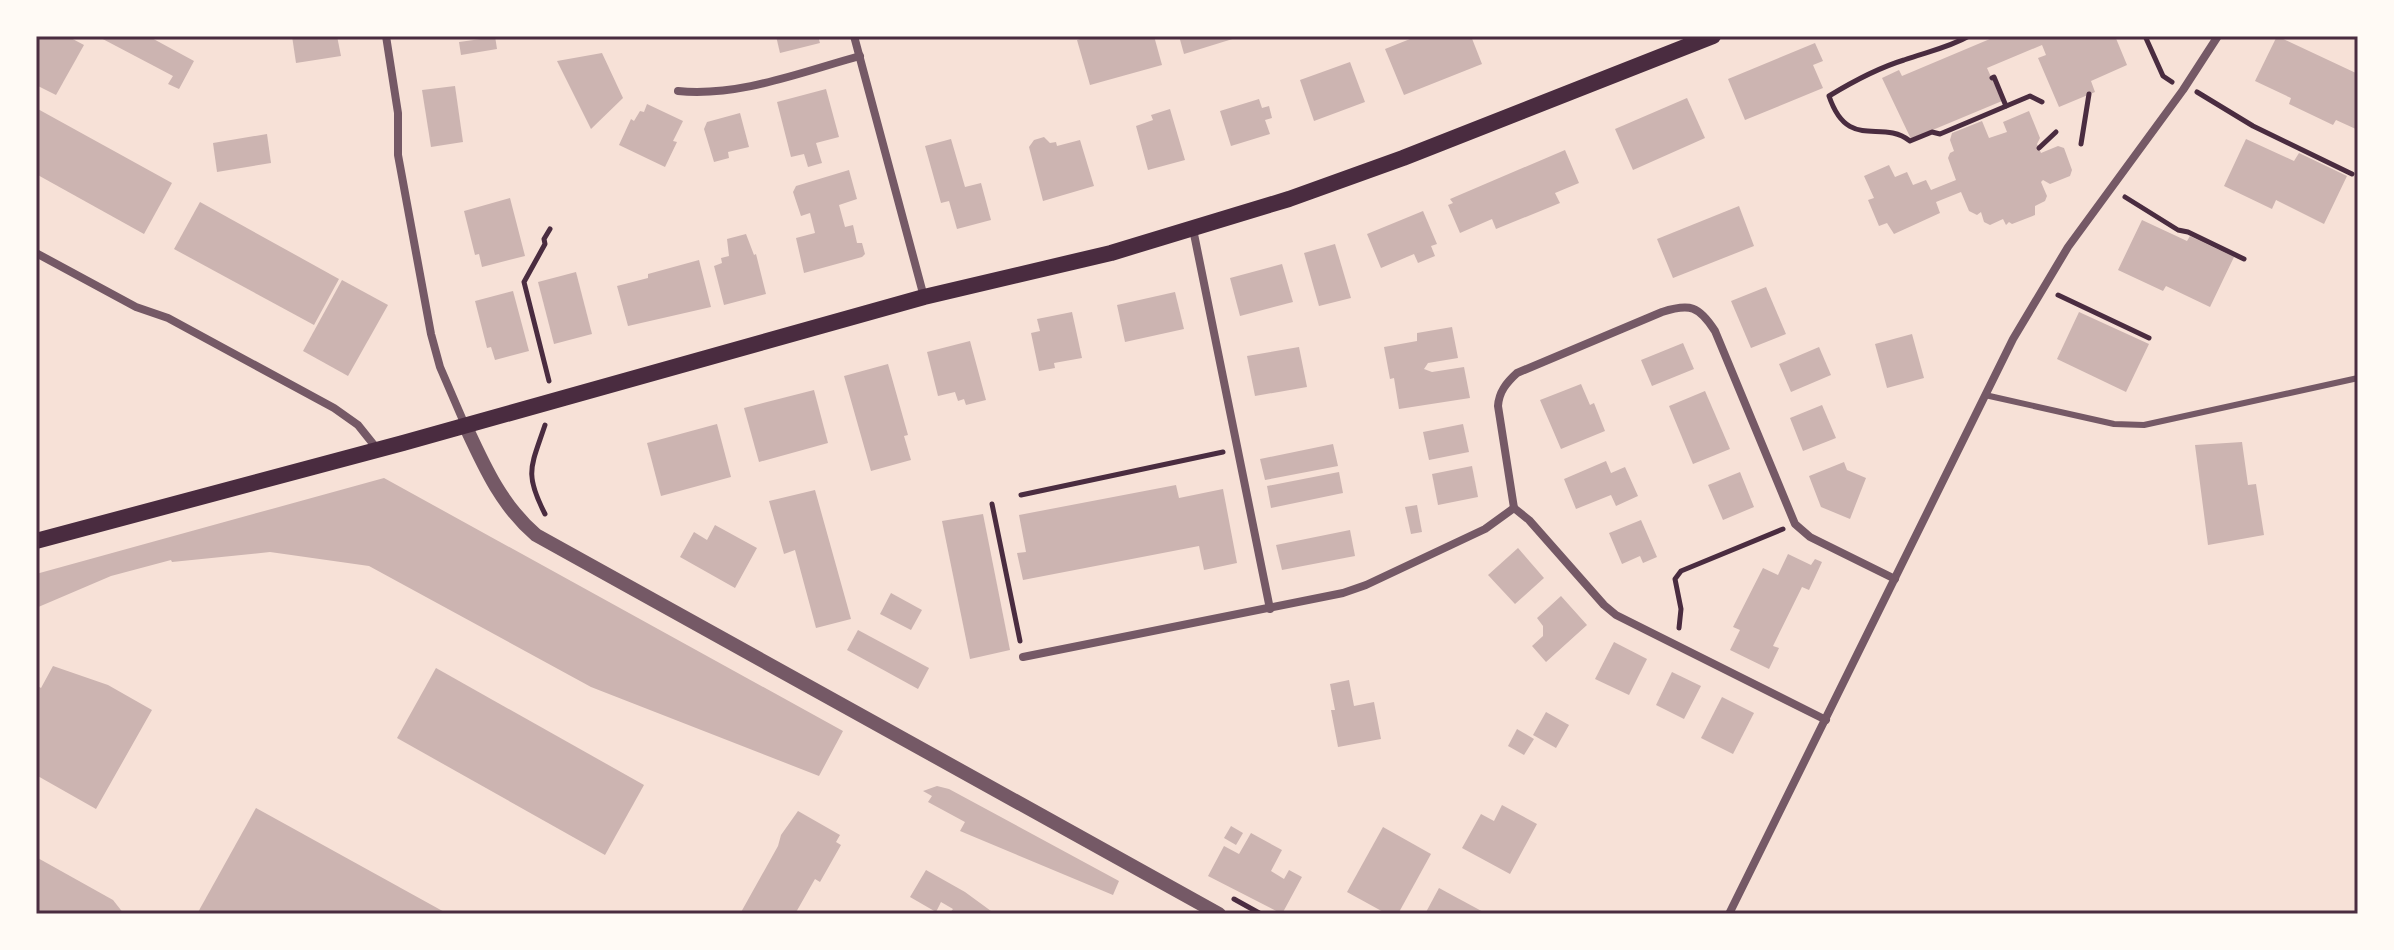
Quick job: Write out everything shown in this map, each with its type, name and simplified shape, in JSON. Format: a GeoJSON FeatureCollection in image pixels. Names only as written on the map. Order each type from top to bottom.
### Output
{"type":"FeatureCollection","features":[{"type":"Feature","properties":{"kind":"main road"},"geometry":{"type":"LineString","coordinates":[[36,541],[378,450],[924,297],[1006,280],[1193,229],[1403,158],[1713,36]]}},
{"type":"Feature","properties":{"kind":"street"},"geometry":{"type":"LineString","coordinates":[[386,36],[398,113],[398,155],[431,334],[440,367],[487,474],[516,519],[536,535],[1219,914]]}},
{"type":"Feature","properties":{"kind":"street"},"geometry":{"type":"LineString","coordinates":[[854,36],[924,297]]}},
{"type":"Feature","properties":{"kind":"street"},"geometry":{"type":"LineString","coordinates":[[1729,914],[1985,395],[2042,287],[2218,36]]}},
{"type":"Feature","properties":{"kind":"street"},"geometry":{"type":"LineString","coordinates":[[678,91],[718,92],[743,88],[860,56]]}},
{"type":"Feature","properties":{"kind":"street"},"geometry":{"type":"LineString","coordinates":[[1193,229],[1270,609]]}},
{"type":"Feature","properties":{"kind":"street"},"geometry":{"type":"LineString","coordinates":[[36,253],[126,302],[168,318],[334,408],[358,425],[378,450]]}},
{"type":"Feature","properties":{"kind":"street"},"geometry":{"type":"LineString","coordinates":[[1826,720],[1616,615],[1604,605],[1529,520],[1514,508],[1499,397],[1517,373],[1662,312],[1677,307],[1692,307],[1706,316],[1715,331],[1795,524],[1810,537],[1895,579]]}},
{"type":"Feature","properties":{"kind":"street"},"geometry":{"type":"LineString","coordinates":[[1023,657],[1270,609],[1366,585],[1485,529],[1514,508]]}},
{"type":"Feature","properties":{"kind":"lane"},"geometry":{"type":"LineString","coordinates":[[1985,395],[2114,424],[2144,425],[2358,378]]}},
{"type":"Feature","properties":{"kind":"path"},"geometry":{"type":"LineString","coordinates":[[1969,36],[1944,49],[1888,66],[1829,96],[1836,115],[1859,132],[1902,135],[1910,141],[1932,132],[1940,134],[2030,96],[2042,102]]}},
{"type":"Feature","properties":{"kind":"path"},"geometry":{"type":"LineString","coordinates":[[2145,36],[2163,76],[2253,126],[2352,174]]}},
{"type":"Feature","properties":{"kind":"path"},"geometry":{"type":"LineString","coordinates":[[1888,66],[1891,74]]}},
{"type":"Feature","properties":{"kind":"path"},"geometry":{"type":"LineString","coordinates":[[1992,78],[2006,106]]}},
{"type":"Feature","properties":{"kind":"path"},"geometry":{"type":"LineString","coordinates":[[2081,144],[2089,94]]}},
{"type":"Feature","properties":{"kind":"path"},"geometry":{"type":"LineString","coordinates":[[2039,148],[2056,132]]}},
{"type":"Feature","properties":{"kind":"path"},"geometry":{"type":"LineString","coordinates":[[2110,188],[2178,230],[2244,259]]}},
{"type":"Feature","properties":{"kind":"path"},"geometry":{"type":"LineString","coordinates":[[550,229],[524,282],[553,400],[531,469],[531,485],[544,514],[553,521]]}},
{"type":"Feature","properties":{"kind":"path"},"geometry":{"type":"LineString","coordinates":[[2042,287],[2149,338]]}},
{"type":"Feature","properties":{"kind":"path"},"geometry":{"type":"LineString","coordinates":[[1021,495],[1238,449]]}},
{"type":"Feature","properties":{"kind":"path"},"geometry":{"type":"LineString","coordinates":[[992,504],[1023,657]]}},
{"type":"Feature","properties":{"kind":"path"},"geometry":{"type":"LineString","coordinates":[[1671,642],[1681,621],[1675,579],[1681,571],[1795,524]]}},
{"type":"Feature","properties":{"kind":"path"},"geometry":{"type":"LineString","coordinates":[[1233,899],[1261,914]]}},
{"type":"Feature","properties":{"kind":"building"},"geometry":{"type":"Polygon","coordinates":[[[36,36],[67,36],[84,45],[56,95],[36,85],[36,36]]]}},
{"type":"Feature","properties":{"kind":"building"},"geometry":{"type":"Polygon","coordinates":[[[97,36],[148,36],[194,61],[179,89],[168,84],[173,76],[97,36]]]}},
{"type":"Feature","properties":{"kind":"building"},"geometry":{"type":"Polygon","coordinates":[[[292,36],[337,36],[341,56],[296,63],[292,36]]]}},
{"type":"Feature","properties":{"kind":"building"},"geometry":{"type":"Polygon","coordinates":[[[481,36],[495,36],[497,49],[461,55],[459,42],[481,39],[481,36]]]}},
{"type":"Feature","properties":{"kind":"building"},"geometry":{"type":"Polygon","coordinates":[[[776,36],[818,36],[820,43],[780,53],[776,36]]]}},
{"type":"Feature","properties":{"kind":"building"},"geometry":{"type":"Polygon","coordinates":[[[1091,36],[1154,36],[1162,65],[1090,85],[1077,40],[1091,36]]]}},
{"type":"Feature","properties":{"kind":"building"},"geometry":{"type":"Polygon","coordinates":[[[1179,36],[1239,36],[1239,37],[1184,54],[1179,36]]]}},
{"type":"Feature","properties":{"kind":"building"},"geometry":{"type":"Polygon","coordinates":[[[1409,36],[1471,36],[1482,64],[1404,95],[1385,49],[1410,39],[1409,36]]]}},
{"type":"Feature","properties":{"kind":"building"},"geometry":{"type":"Polygon","coordinates":[[[1997,36],[2115,36],[2127,65],[2091,81],[2095,92],[2059,107],[2038,58],[2046,55],[2042,45],[1987,68],[2002,101],[1911,139],[1882,78],[1899,70],[1902,76],[1997,36]]]}},
{"type":"Feature","properties":{"kind":"building"},"geometry":{"type":"Polygon","coordinates":[[[2277,36],[2358,74],[2358,130],[2336,120],[2333,125],[2289,104],[2291,98],[2255,81],[2277,36]]]}},
{"type":"Feature","properties":{"kind":"building"},"geometry":{"type":"Polygon","coordinates":[[[1815,43],[1823,61],[1813,65],[1823,88],[1745,120],[1728,79],[1815,43]]]}},
{"type":"Feature","properties":{"kind":"building"},"geometry":{"type":"Polygon","coordinates":[[[602,53],[623,98],[591,129],[557,61],[602,53]]]}},
{"type":"Feature","properties":{"kind":"building"},"geometry":{"type":"Polygon","coordinates":[[[1350,62],[1365,102],[1314,121],[1300,80],[1350,62]]]}},
{"type":"Feature","properties":{"kind":"building"},"geometry":{"type":"Polygon","coordinates":[[[455,86],[463,142],[431,147],[422,90],[455,86]]]}},
{"type":"Feature","properties":{"kind":"building"},"geometry":{"type":"Polygon","coordinates":[[[826,89],[839,137],[816,143],[822,163],[808,167],[804,154],[791,157],[777,102],[826,89]]]}},
{"type":"Feature","properties":{"kind":"building"},"geometry":{"type":"Polygon","coordinates":[[[1687,98],[1705,138],[1633,170],[1615,129],[1687,98]]]}},
{"type":"Feature","properties":{"kind":"building"},"geometry":{"type":"Polygon","coordinates":[[[1259,99],[1262,108],[1269,106],[1272,118],[1265,120],[1270,134],[1231,146],[1220,111],[1259,99]]]}},
{"type":"Feature","properties":{"kind":"building"},"geometry":{"type":"Polygon","coordinates":[[[647,104],[683,121],[665,167],[619,145],[631,119],[634,121],[640,111],[644,112],[647,104]]]}},
{"type":"Feature","properties":{"kind":"building"},"geometry":{"type":"Polygon","coordinates":[[[36,108],[172,183],[144,234],[36,174],[36,108]]]}},
{"type":"Feature","properties":{"kind":"building"},"geometry":{"type":"Polygon","coordinates":[[[1170,109],[1185,160],[1148,170],[1136,126],[1153,120],[1151,115],[1170,109]]]}},
{"type":"Feature","properties":{"kind":"building"},"geometry":{"type":"Polygon","coordinates":[[[2029,111],[2040,138],[2037,144],[2041,153],[2058,146],[2064,148],[2072,170],[2070,176],[2050,184],[2041,182],[2047,196],[2045,201],[2035,206],[2035,215],[2012,224],[2009,222],[2006,225],[2003,219],[1990,225],[1984,222],[1981,212],[1977,215],[1969,211],[1961,192],[1936,202],[1940,213],[1894,234],[1887,223],[1879,226],[1868,200],[1874,198],[1864,176],[1889,165],[1895,177],[1907,172],[1913,185],[1926,180],[1931,190],[1956,180],[1948,158],[1954,151],[1950,140],[1952,133],[1982,121],[1989,138],[2007,132],[2003,122],[2029,111]]]}},
{"type":"Feature","properties":{"kind":"building"},"geometry":{"type":"Polygon","coordinates":[[[740,113],[749,147],[728,152],[729,158],[714,162],[704,129],[707,122],[740,113]]]}},
{"type":"Feature","properties":{"kind":"building"},"geometry":{"type":"Polygon","coordinates":[[[267,134],[271,163],[217,172],[213,143],[267,134]]]}},
{"type":"Feature","properties":{"kind":"building"},"geometry":{"type":"Polygon","coordinates":[[[1044,137],[1050,143],[1056,142],[1057,146],[1080,140],[1094,186],[1043,201],[1029,147],[1034,140],[1044,137]]]}},
{"type":"Feature","properties":{"kind":"building"},"geometry":{"type":"Polygon","coordinates":[[[951,139],[965,187],[981,183],[991,220],[957,229],[949,201],[941,203],[925,146],[951,139]]]}},
{"type":"Feature","properties":{"kind":"building"},"geometry":{"type":"Polygon","coordinates":[[[2246,139],[2294,161],[2299,153],[2347,176],[2324,224],[2276,200],[2272,209],[2224,186],[2246,139]]]}},
{"type":"Feature","properties":{"kind":"building"},"geometry":{"type":"Polygon","coordinates":[[[1565,150],[1579,183],[1555,193],[1560,203],[1496,229],[1492,219],[1460,233],[1448,205],[1453,203],[1450,199],[1565,150]]]}},
{"type":"Feature","properties":{"kind":"building"},"geometry":{"type":"Polygon","coordinates":[[[849,170],[857,199],[839,205],[845,227],[853,225],[857,243],[862,243],[865,254],[804,273],[796,238],[815,233],[810,213],[801,216],[793,192],[796,186],[849,170]]]}},
{"type":"Feature","properties":{"kind":"building"},"geometry":{"type":"Polygon","coordinates":[[[510,198],[525,256],[482,267],[479,254],[475,255],[464,211],[510,198]]]}},
{"type":"Feature","properties":{"kind":"building"},"geometry":{"type":"Polygon","coordinates":[[[200,202],[339,279],[314,325],[174,249],[200,202]]]}},
{"type":"Feature","properties":{"kind":"building"},"geometry":{"type":"Polygon","coordinates":[[[1739,206],[1754,246],[1673,278],[1657,239],[1739,206]]]}},
{"type":"Feature","properties":{"kind":"building"},"geometry":{"type":"Polygon","coordinates":[[[1423,211],[1437,244],[1431,246],[1435,256],[1418,263],[1414,254],[1381,268],[1367,234],[1423,211]]]}},
{"type":"Feature","properties":{"kind":"building"},"geometry":{"type":"Polygon","coordinates":[[[2142,220],[2187,241],[2190,236],[2234,257],[2210,307],[2166,286],[2163,291],[2118,270],[2142,220]]]}},
{"type":"Feature","properties":{"kind":"building"},"geometry":{"type":"Polygon","coordinates":[[[746,234],[756,254],[766,294],[724,305],[714,266],[722,263],[721,258],[729,256],[727,239],[746,234]]]}},
{"type":"Feature","properties":{"kind":"building"},"geometry":{"type":"Polygon","coordinates":[[[1335,244],[1351,298],[1319,306],[1304,253],[1335,244]]]}},
{"type":"Feature","properties":{"kind":"building"},"geometry":{"type":"Polygon","coordinates":[[[699,260],[711,307],[628,326],[617,286],[699,260]]]}},
{"type":"Feature","properties":{"kind":"building"},"geometry":{"type":"Polygon","coordinates":[[[1282,264],[1293,302],[1240,316],[1230,278],[1282,264]]]}},
{"type":"Feature","properties":{"kind":"building"},"geometry":{"type":"Polygon","coordinates":[[[576,272],[592,334],[554,344],[538,282],[576,272]]]}},
{"type":"Feature","properties":{"kind":"building"},"geometry":{"type":"Polygon","coordinates":[[[342,280],[388,305],[348,376],[303,351],[342,280]]]}},
{"type":"Feature","properties":{"kind":"building"},"geometry":{"type":"Polygon","coordinates":[[[1766,287],[1786,334],[1751,348],[1731,301],[1766,287]]]}},
{"type":"Feature","properties":{"kind":"building"},"geometry":{"type":"Polygon","coordinates":[[[513,291],[529,351],[495,360],[491,347],[487,348],[475,301],[513,291]]]}},
{"type":"Feature","properties":{"kind":"building"},"geometry":{"type":"Polygon","coordinates":[[[1175,292],[1184,329],[1125,342],[1117,305],[1175,292]]]}},
{"type":"Feature","properties":{"kind":"building"},"geometry":{"type":"Polygon","coordinates":[[[1072,312],[1082,358],[1054,363],[1055,368],[1039,371],[1031,333],[1040,331],[1037,319],[1072,312]]]}},
{"type":"Feature","properties":{"kind":"building"},"geometry":{"type":"Polygon","coordinates":[[[2079,312],[2149,344],[2126,392],[2057,359],[2079,312]]]}},
{"type":"Feature","properties":{"kind":"building"},"geometry":{"type":"Polygon","coordinates":[[[1452,327],[1458,358],[1428,363],[1424,369],[1432,372],[1464,367],[1470,398],[1399,409],[1394,378],[1390,379],[1384,347],[1417,341],[1417,333],[1452,327]]]}},
{"type":"Feature","properties":{"kind":"building"},"geometry":{"type":"Polygon","coordinates":[[[1912,334],[1924,378],[1887,388],[1875,344],[1912,334]]]}},
{"type":"Feature","properties":{"kind":"building"},"geometry":{"type":"Polygon","coordinates":[[[970,341],[986,400],[966,405],[964,399],[958,401],[955,392],[938,396],[927,352],[970,341]]]}},
{"type":"Feature","properties":{"kind":"building"},"geometry":{"type":"Polygon","coordinates":[[[1683,343],[1694,369],[1652,386],[1641,360],[1683,343]]]}},
{"type":"Feature","properties":{"kind":"building"},"geometry":{"type":"Polygon","coordinates":[[[1299,347],[1307,387],[1255,396],[1247,356],[1299,347]]]}},
{"type":"Feature","properties":{"kind":"building"},"geometry":{"type":"Polygon","coordinates":[[[1819,347],[1831,375],[1791,392],[1779,364],[1819,347]]]}},
{"type":"Feature","properties":{"kind":"building"},"geometry":{"type":"Polygon","coordinates":[[[888,364],[908,435],[904,436],[911,460],[871,471],[844,376],[888,364]]]}},
{"type":"Feature","properties":{"kind":"building"},"geometry":{"type":"Polygon","coordinates":[[[1581,384],[1590,405],[1594,403],[1605,431],[1561,449],[1540,400],[1581,384]]]}},
{"type":"Feature","properties":{"kind":"building"},"geometry":{"type":"Polygon","coordinates":[[[814,390],[828,443],[759,462],[744,408],[814,390]]]}},
{"type":"Feature","properties":{"kind":"building"},"geometry":{"type":"Polygon","coordinates":[[[1705,391],[1730,449],[1693,464],[1669,406],[1705,391]]]}},
{"type":"Feature","properties":{"kind":"building"},"geometry":{"type":"Polygon","coordinates":[[[1822,405],[1836,438],[1803,451],[1790,418],[1822,405]]]}},
{"type":"Feature","properties":{"kind":"building"},"geometry":{"type":"Polygon","coordinates":[[[717,424],[731,477],[661,496],[647,443],[717,424]]]}},
{"type":"Feature","properties":{"kind":"building"},"geometry":{"type":"Polygon","coordinates":[[[1463,424],[1469,452],[1429,460],[1423,432],[1463,424]]]}},
{"type":"Feature","properties":{"kind":"building"},"geometry":{"type":"Polygon","coordinates":[[[2242,442],[2248,485],[2256,484],[2264,535],[2208,545],[2195,445],[2242,442]]]}},
{"type":"Feature","properties":{"kind":"building"},"geometry":{"type":"Polygon","coordinates":[[[1333,444],[1338,466],[1265,480],[1260,459],[1333,444]]]}},
{"type":"Feature","properties":{"kind":"building"},"geometry":{"type":"Polygon","coordinates":[[[1606,461],[1611,473],[1625,467],[1638,496],[1616,506],[1611,495],[1576,509],[1564,479],[1606,461]]]}},
{"type":"Feature","properties":{"kind":"building"},"geometry":{"type":"Polygon","coordinates":[[[1844,462],[1847,470],[1866,478],[1850,519],[1821,507],[1809,476],[1844,462]]]}},
{"type":"Feature","properties":{"kind":"building"},"geometry":{"type":"Polygon","coordinates":[[[1472,466],[1478,497],[1438,505],[1432,474],[1472,466]]]}},
{"type":"Feature","properties":{"kind":"building"},"geometry":{"type":"Polygon","coordinates":[[[1339,472],[1343,493],[1271,508],[1267,486],[1339,472]]]}},
{"type":"Feature","properties":{"kind":"building"},"geometry":{"type":"Polygon","coordinates":[[[1740,472],[1754,507],[1723,520],[1708,485],[1740,472]]]}},
{"type":"Feature","properties":{"kind":"building"},"geometry":{"type":"Polygon","coordinates":[[[384,478],[843,731],[819,776],[591,687],[369,566],[270,552],[171,560],[111,576],[36,608],[36,574],[384,478]]]}},
{"type":"Feature","properties":{"kind":"building"},"geometry":{"type":"Polygon","coordinates":[[[1176,485],[1179,498],[1223,489],[1237,563],[1204,570],[1199,546],[1023,580],[1017,553],[1026,552],[1019,515],[1176,485]]]}},
{"type":"Feature","properties":{"kind":"building"},"geometry":{"type":"Polygon","coordinates":[[[815,490],[851,619],[816,628],[795,550],[784,554],[769,501],[815,490]]]}},
{"type":"Feature","properties":{"kind":"building"},"geometry":{"type":"Polygon","coordinates":[[[1417,505],[1422,532],[1411,534],[1405,507],[1417,505]]]}},
{"type":"Feature","properties":{"kind":"building"},"geometry":{"type":"Polygon","coordinates":[[[983,514],[1010,650],[970,659],[942,521],[983,514]]]}},
{"type":"Feature","properties":{"kind":"building"},"geometry":{"type":"Polygon","coordinates":[[[1641,520],[1657,557],[1643,563],[1640,556],[1622,564],[1609,533],[1641,520]]]}},
{"type":"Feature","properties":{"kind":"building"},"geometry":{"type":"Polygon","coordinates":[[[715,525],[757,548],[735,588],[680,557],[694,532],[707,540],[715,525]]]}},
{"type":"Feature","properties":{"kind":"building"},"geometry":{"type":"Polygon","coordinates":[[[1350,530],[1355,556],[1282,570],[1276,545],[1350,530]]]}},
{"type":"Feature","properties":{"kind":"building"},"geometry":{"type":"Polygon","coordinates":[[[1518,548],[1544,578],[1515,604],[1488,575],[1518,548]]]}},
{"type":"Feature","properties":{"kind":"building"},"geometry":{"type":"Polygon","coordinates":[[[1788,554],[1811,565],[1815,559],[1822,562],[1809,590],[1802,587],[1773,646],[1779,648],[1769,669],[1730,650],[1740,630],[1733,627],[1763,568],[1778,575],[1788,554]]]}},
{"type":"Feature","properties":{"kind":"building"},"geometry":{"type":"Polygon","coordinates":[[[891,593],[922,610],[911,630],[880,614],[891,593]]]}},
{"type":"Feature","properties":{"kind":"building"},"geometry":{"type":"Polygon","coordinates":[[[1561,596],[1587,625],[1546,662],[1532,646],[1543,636],[1543,626],[1537,618],[1561,596]]]}},
{"type":"Feature","properties":{"kind":"building"},"geometry":{"type":"Polygon","coordinates":[[[858,630],[929,668],[918,689],[847,650],[858,630]]]}},
{"type":"Feature","properties":{"kind":"building"},"geometry":{"type":"Polygon","coordinates":[[[1614,642],[1647,659],[1629,695],[1595,679],[1614,642]]]}},
{"type":"Feature","properties":{"kind":"building"},"geometry":{"type":"Polygon","coordinates":[[[53,666],[108,685],[152,710],[96,809],[36,775],[36,685],[41,688],[53,666]]]}},
{"type":"Feature","properties":{"kind":"building"},"geometry":{"type":"Polygon","coordinates":[[[436,668],[644,785],[605,855],[397,738],[436,668]]]}},
{"type":"Feature","properties":{"kind":"building"},"geometry":{"type":"Polygon","coordinates":[[[1672,672],[1701,686],[1684,719],[1656,705],[1672,672]]]}},
{"type":"Feature","properties":{"kind":"building"},"geometry":{"type":"Polygon","coordinates":[[[1349,680],[1354,706],[1374,702],[1381,739],[1338,747],[1330,684],[1349,680]]]}},
{"type":"Feature","properties":{"kind":"building"},"geometry":{"type":"Polygon","coordinates":[[[1722,697],[1754,713],[1733,754],[1701,738],[1722,697]]]}},
{"type":"Feature","properties":{"kind":"building"},"geometry":{"type":"Polygon","coordinates":[[[1546,712],[1569,725],[1556,748],[1533,735],[1546,712]]]}},
{"type":"Feature","properties":{"kind":"building"},"geometry":{"type":"Polygon","coordinates":[[[1517,729],[1534,739],[1524,755],[1508,746],[1517,729]]]}},
{"type":"Feature","properties":{"kind":"building"},"geometry":{"type":"Polygon","coordinates":[[[937,786],[949,789],[1119,881],[1113,895],[960,831],[965,822],[928,802],[932,796],[923,791],[937,786]]]}},
{"type":"Feature","properties":{"kind":"building"},"geometry":{"type":"Polygon","coordinates":[[[1502,805],[1537,824],[1510,874],[1462,848],[1481,814],[1494,821],[1502,805]]]}},
{"type":"Feature","properties":{"kind":"building"},"geometry":{"type":"Polygon","coordinates":[[[256,808],[448,914],[197,914],[256,808]]]}},
{"type":"Feature","properties":{"kind":"building"},"geometry":{"type":"Polygon","coordinates":[[[798,811],[840,835],[836,842],[841,845],[820,882],[815,879],[795,914],[740,914],[778,846],[781,835],[798,811]]]}},
{"type":"Feature","properties":{"kind":"building"},"geometry":{"type":"Polygon","coordinates":[[[1231,826],[1243,833],[1236,845],[1224,838],[1231,826]]]}},
{"type":"Feature","properties":{"kind":"building"},"geometry":{"type":"Polygon","coordinates":[[[1383,827],[1431,854],[1398,914],[1387,914],[1347,892],[1383,827]]]}},
{"type":"Feature","properties":{"kind":"building"},"geometry":{"type":"Polygon","coordinates":[[[1251,833],[1282,850],[1271,871],[1284,879],[1289,870],[1302,877],[1282,914],[1208,876],[1224,846],[1239,854],[1251,833]]]}},
{"type":"Feature","properties":{"kind":"building"},"geometry":{"type":"Polygon","coordinates":[[[36,857],[113,900],[124,914],[36,914],[36,857]]]}},
{"type":"Feature","properties":{"kind":"building"},"geometry":{"type":"Polygon","coordinates":[[[926,870],[991,911],[989,914],[949,914],[953,909],[941,902],[936,912],[910,897],[926,870]]]}},
{"type":"Feature","properties":{"kind":"building"},"geometry":{"type":"Polygon","coordinates":[[[1439,888],[1487,914],[1425,914],[1439,888]]]}}]}
